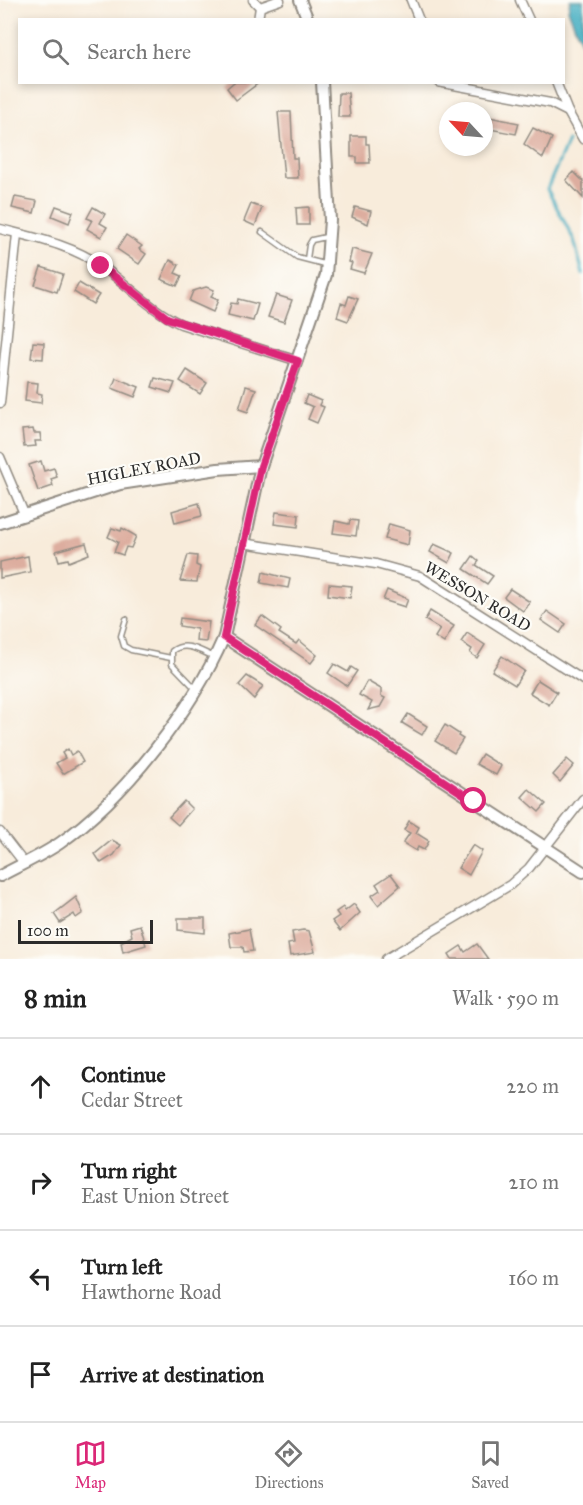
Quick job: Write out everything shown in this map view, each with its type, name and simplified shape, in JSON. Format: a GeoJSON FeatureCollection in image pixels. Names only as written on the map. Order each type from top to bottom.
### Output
{"type":"FeatureCollection","features":[{"type":"Feature","properties":{"kind":"street"},"geometry":{"type":"LineString","coordinates":[[254,0],[260,8],[258,18]]}},
{"type":"Feature","properties":{"kind":"street"},"geometry":{"type":"LineString","coordinates":[[260,8],[280,0]]}},
{"type":"Feature","properties":{"kind":"street"},"geometry":{"type":"LineString","coordinates":[[300,0],[307,18]]}},
{"type":"Feature","properties":{"kind":"street"},"geometry":{"type":"LineString","coordinates":[[411,0],[418,18]]}},
{"type":"Feature","properties":{"kind":"street"},"geometry":{"type":"LineString","coordinates":[[520,0],[528,18]]}},
{"type":"Feature","properties":{"kind":"street"},"geometry":{"type":"LineString","coordinates":[[0,876],[60,842],[107,802],[143,763],[196,690],[215,658],[224,637],[261,466],[317,307],[327,265],[329,237],[322,84]]}},
{"type":"Feature","properties":{"kind":"street"},"geometry":{"type":"LineString","coordinates":[[449,84],[550,103],[568,112]]}},
{"type":"Feature","properties":{"kind":"street"},"geometry":{"type":"LineString","coordinates":[[557,84],[568,112],[583,139]]}},
{"type":"Feature","properties":{"kind":"street"},"geometry":{"type":"LineString","coordinates":[[0,229],[54,243],[81,254],[109,271],[167,318],[298,361]]}},
{"type":"Feature","properties":{"kind":"street"},"geometry":{"type":"LineString","coordinates":[[0,403],[17,234]]}},
{"type":"Feature","properties":{"kind":"street"},"geometry":{"type":"LineString","coordinates":[[0,457],[25,516]]}},
{"type":"Feature","properties":{"kind":"street","name":"HIGLEY ROAD"},"geometry":{"type":"LineString","coordinates":[[0,522],[25,516],[120,484],[218,469],[261,466]]}},
{"type":"Feature","properties":{"kind":"street","name":"WESSON ROAD"},"geometry":{"type":"LineString","coordinates":[[243,543],[376,564],[420,576],[583,680]]}},
{"type":"Feature","properties":{"kind":"street"},"geometry":{"type":"LineString","coordinates":[[224,637],[583,872]]}},
{"type":"Feature","properties":{"kind":"street"},"geometry":{"type":"LineString","coordinates":[[386,959],[500,893],[521,876],[583,799]]}},
{"type":"Feature","properties":{"kind":"street"},"geometry":{"type":"LineString","coordinates":[[0,832],[24,863]]}},
{"type":"Feature","properties":{"kind":"lane"},"geometry":{"type":"LineString","coordinates":[[262,232],[290,253],[327,265]]}},
{"type":"Feature","properties":{"kind":"lane"},"geometry":{"type":"LineString","coordinates":[[307,259],[312,240],[329,237]]}},
{"type":"Feature","properties":{"kind":"lane"},"geometry":{"type":"LineString","coordinates":[[126,619],[122,627],[124,646],[131,650],[171,658]]}},
{"type":"Feature","properties":{"kind":"lane"},"geometry":{"type":"LineString","coordinates":[[196,690],[177,671],[171,658],[172,651],[179,646],[196,649],[215,658]]}},
{"type":"Feature","properties":{"kind":"water"},"geometry":{"type":"Polygon","coordinates":[[[570,0],[583,0],[583,46],[568,10],[570,0]]]}},
{"type":"Feature","properties":{"kind":"building"},"geometry":{"type":"Polygon","coordinates":[[[232,84],[257,84],[236,100],[227,88],[232,84]]]}},
{"type":"Feature","properties":{"kind":"building"},"geometry":{"type":"Polygon","coordinates":[[[339,93],[348,93],[350,117],[338,117],[339,93]]]}},
{"type":"Feature","properties":{"kind":"building"},"geometry":{"type":"Polygon","coordinates":[[[278,112],[291,112],[293,158],[297,158],[298,178],[284,178],[278,112]]]}},
{"type":"Feature","properties":{"kind":"building"},"geometry":{"type":"Polygon","coordinates":[[[493,118],[519,123],[516,134],[493,130],[493,118]]]}},
{"type":"Feature","properties":{"kind":"building"},"geometry":{"type":"Polygon","coordinates":[[[533,128],[552,138],[543,158],[524,144],[533,128]]]}},
{"type":"Feature","properties":{"kind":"building"},"geometry":{"type":"Polygon","coordinates":[[[351,136],[366,136],[370,163],[357,163],[357,157],[351,157],[351,136]]]}},
{"type":"Feature","properties":{"kind":"building"},"geometry":{"type":"Polygon","coordinates":[[[574,172],[583,181],[583,198],[566,180],[574,172]]]}},
{"type":"Feature","properties":{"kind":"building"},"geometry":{"type":"Polygon","coordinates":[[[15,197],[37,201],[34,213],[12,208],[15,197]]]}},
{"type":"Feature","properties":{"kind":"building"},"geometry":{"type":"Polygon","coordinates":[[[251,204],[262,208],[255,226],[244,221],[251,204]]]}},
{"type":"Feature","properties":{"kind":"building"},"geometry":{"type":"Polygon","coordinates":[[[56,206],[73,212],[69,223],[52,216],[56,206]]]}},
{"type":"Feature","properties":{"kind":"building"},"geometry":{"type":"Polygon","coordinates":[[[93,207],[105,214],[100,223],[107,227],[101,237],[87,229],[92,220],[87,218],[93,207]]]}},
{"type":"Feature","properties":{"kind":"building"},"geometry":{"type":"Polygon","coordinates":[[[309,207],[309,225],[297,225],[296,208],[309,207]]]}},
{"type":"Feature","properties":{"kind":"building"},"geometry":{"type":"Polygon","coordinates":[[[355,207],[371,211],[368,224],[352,217],[355,207]]]}},
{"type":"Feature","properties":{"kind":"building"},"geometry":{"type":"Polygon","coordinates":[[[126,235],[142,246],[139,249],[146,254],[139,264],[117,249],[126,235]]]}},
{"type":"Feature","properties":{"kind":"building"},"geometry":{"type":"Polygon","coordinates":[[[352,249],[372,254],[364,273],[350,269],[352,249]]]}},
{"type":"Feature","properties":{"kind":"building"},"geometry":{"type":"Polygon","coordinates":[[[170,260],[179,265],[175,273],[182,276],[177,286],[161,279],[170,260]]]}},
{"type":"Feature","properties":{"kind":"building"},"geometry":{"type":"Polygon","coordinates":[[[41,267],[63,274],[57,292],[35,285],[41,267]]]}},
{"type":"Feature","properties":{"kind":"building"},"geometry":{"type":"Polygon","coordinates":[[[79,283],[99,295],[93,304],[74,292],[79,283]]]}},
{"type":"Feature","properties":{"kind":"building"},"geometry":{"type":"Polygon","coordinates":[[[206,287],[214,290],[211,297],[218,300],[213,312],[189,301],[193,291],[206,287]]]}},
{"type":"Feature","properties":{"kind":"building"},"geometry":{"type":"Polygon","coordinates":[[[276,295],[292,300],[284,322],[268,317],[276,295]]]}},
{"type":"Feature","properties":{"kind":"building"},"geometry":{"type":"Polygon","coordinates":[[[349,296],[358,299],[348,321],[337,317],[341,303],[346,305],[349,296]]]}},
{"type":"Feature","properties":{"kind":"building"},"geometry":{"type":"Polygon","coordinates":[[[238,299],[258,304],[253,321],[228,315],[231,303],[237,304],[238,299]]]}},
{"type":"Feature","properties":{"kind":"building"},"geometry":{"type":"Polygon","coordinates":[[[33,342],[44,343],[43,359],[31,358],[33,342]]]}},
{"type":"Feature","properties":{"kind":"building"},"geometry":{"type":"Polygon","coordinates":[[[187,370],[207,383],[200,394],[180,381],[187,370]]]}},
{"type":"Feature","properties":{"kind":"building"},"geometry":{"type":"Polygon","coordinates":[[[116,378],[139,387],[135,397],[112,388],[116,378]]]}},
{"type":"Feature","properties":{"kind":"building"},"geometry":{"type":"Polygon","coordinates":[[[155,378],[175,383],[171,393],[152,387],[155,378]]]}},
{"type":"Feature","properties":{"kind":"building"},"geometry":{"type":"Polygon","coordinates":[[[27,382],[38,383],[37,393],[42,394],[41,403],[25,401],[27,382]]]}},
{"type":"Feature","properties":{"kind":"building"},"geometry":{"type":"Polygon","coordinates":[[[246,386],[256,389],[248,412],[239,409],[246,386]]]}},
{"type":"Feature","properties":{"kind":"building"},"geometry":{"type":"Polygon","coordinates":[[[307,395],[321,401],[319,405],[324,407],[317,423],[308,419],[313,407],[304,403],[307,395]]]}},
{"type":"Feature","properties":{"kind":"building"},"geometry":{"type":"Polygon","coordinates":[[[33,429],[34,433],[40,433],[41,441],[35,441],[36,446],[24,447],[22,430],[33,429]]]}},
{"type":"Feature","properties":{"kind":"building"},"geometry":{"type":"Polygon","coordinates":[[[41,461],[44,471],[54,468],[57,477],[51,479],[53,486],[38,491],[29,465],[41,461]]]}},
{"type":"Feature","properties":{"kind":"building"},"geometry":{"type":"Polygon","coordinates":[[[199,503],[202,516],[175,523],[172,511],[199,503]]]}},
{"type":"Feature","properties":{"kind":"building"},"geometry":{"type":"Polygon","coordinates":[[[276,512],[299,515],[298,527],[274,524],[276,512]]]}},
{"type":"Feature","properties":{"kind":"building"},"geometry":{"type":"Polygon","coordinates":[[[350,520],[358,521],[356,536],[333,533],[335,521],[349,524],[350,520]]]}},
{"type":"Feature","properties":{"kind":"building"},"geometry":{"type":"Polygon","coordinates":[[[389,524],[410,530],[408,545],[385,539],[389,524]]]}},
{"type":"Feature","properties":{"kind":"building"},"geometry":{"type":"Polygon","coordinates":[[[112,528],[121,531],[122,528],[136,536],[131,548],[126,547],[123,555],[114,552],[118,542],[108,537],[112,528]]]}},
{"type":"Feature","properties":{"kind":"building"},"geometry":{"type":"Polygon","coordinates":[[[86,543],[89,554],[69,562],[68,559],[59,561],[56,551],[86,543]]]}},
{"type":"Feature","properties":{"kind":"building"},"geometry":{"type":"Polygon","coordinates":[[[434,544],[454,553],[449,563],[430,552],[434,544]]]}},
{"type":"Feature","properties":{"kind":"building"},"geometry":{"type":"Polygon","coordinates":[[[188,555],[197,556],[196,565],[200,567],[197,582],[180,581],[188,555]]]}},
{"type":"Feature","properties":{"kind":"building"},"geometry":{"type":"Polygon","coordinates":[[[28,556],[30,572],[0,578],[0,562],[28,556]]]}},
{"type":"Feature","properties":{"kind":"building"},"geometry":{"type":"Polygon","coordinates":[[[473,556],[479,561],[476,565],[493,576],[487,584],[464,569],[473,556]]]}},
{"type":"Feature","properties":{"kind":"building"},"geometry":{"type":"Polygon","coordinates":[[[263,572],[290,579],[288,588],[261,583],[263,572]]]}},
{"type":"Feature","properties":{"kind":"building"},"geometry":{"type":"Polygon","coordinates":[[[329,584],[352,586],[350,598],[328,595],[329,584]]]}},
{"type":"Feature","properties":{"kind":"building"},"geometry":{"type":"Polygon","coordinates":[[[510,589],[530,602],[523,611],[504,597],[510,589]]]}},
{"type":"Feature","properties":{"kind":"building"},"geometry":{"type":"Polygon","coordinates":[[[387,590],[408,599],[405,607],[383,600],[387,590]]]}},
{"type":"Feature","properties":{"kind":"building"},"geometry":{"type":"Polygon","coordinates":[[[430,611],[454,626],[444,643],[435,637],[440,629],[425,620],[430,611]]]}},
{"type":"Feature","properties":{"kind":"building"},"geometry":{"type":"Polygon","coordinates":[[[547,611],[566,624],[560,633],[541,620],[547,611]]]}},
{"type":"Feature","properties":{"kind":"building"},"geometry":{"type":"Polygon","coordinates":[[[262,616],[281,630],[279,633],[296,644],[299,640],[317,655],[311,663],[255,625],[262,616]]]}},
{"type":"Feature","properties":{"kind":"building"},"geometry":{"type":"Polygon","coordinates":[[[180,618],[209,622],[206,642],[196,641],[197,629],[179,626],[180,618]]]}},
{"type":"Feature","properties":{"kind":"building"},"geometry":{"type":"Polygon","coordinates":[[[467,633],[485,645],[477,658],[470,653],[472,649],[461,642],[467,633]]]}},
{"type":"Feature","properties":{"kind":"building"},"geometry":{"type":"Polygon","coordinates":[[[502,656],[524,671],[515,685],[492,671],[502,656]]]}},
{"type":"Feature","properties":{"kind":"building"},"geometry":{"type":"Polygon","coordinates":[[[334,664],[348,672],[351,667],[357,671],[347,686],[328,673],[334,664]]]}},
{"type":"Feature","properties":{"kind":"building"},"geometry":{"type":"Polygon","coordinates":[[[247,676],[263,686],[254,699],[239,685],[247,676]]]}},
{"type":"Feature","properties":{"kind":"building"},"geometry":{"type":"Polygon","coordinates":[[[538,680],[557,692],[549,705],[530,693],[538,680]]]}},
{"type":"Feature","properties":{"kind":"building"},"geometry":{"type":"Polygon","coordinates":[[[367,681],[381,689],[381,696],[385,698],[380,707],[368,710],[372,702],[359,695],[367,681]]]}},
{"type":"Feature","properties":{"kind":"building"},"geometry":{"type":"Polygon","coordinates":[[[408,714],[427,726],[422,735],[402,723],[408,714]]]}},
{"type":"Feature","properties":{"kind":"building"},"geometry":{"type":"Polygon","coordinates":[[[445,725],[463,739],[454,753],[435,741],[445,725]]]}},
{"type":"Feature","properties":{"kind":"building"},"geometry":{"type":"Polygon","coordinates":[[[68,749],[71,755],[77,751],[83,762],[63,774],[56,763],[65,758],[62,753],[68,749]]]}},
{"type":"Feature","properties":{"kind":"building"},"geometry":{"type":"Polygon","coordinates":[[[482,754],[501,766],[496,775],[476,764],[482,754]]]}},
{"type":"Feature","properties":{"kind":"building"},"geometry":{"type":"Polygon","coordinates":[[[567,759],[574,765],[560,782],[553,775],[567,759]]]}},
{"type":"Feature","properties":{"kind":"building"},"geometry":{"type":"Polygon","coordinates":[[[529,789],[546,804],[539,812],[522,797],[529,789]]]}},
{"type":"Feature","properties":{"kind":"building"},"geometry":{"type":"Polygon","coordinates":[[[184,801],[192,809],[178,825],[169,817],[184,801]]]}},
{"type":"Feature","properties":{"kind":"building"},"geometry":{"type":"Polygon","coordinates":[[[409,821],[419,827],[416,833],[429,841],[424,850],[418,847],[416,851],[403,843],[410,833],[404,830],[409,821]]]}},
{"type":"Feature","properties":{"kind":"building"},"geometry":{"type":"Polygon","coordinates":[[[112,840],[121,845],[114,855],[101,863],[95,854],[112,840]]]}},
{"type":"Feature","properties":{"kind":"building"},"geometry":{"type":"Polygon","coordinates":[[[473,845],[482,851],[469,875],[458,868],[473,845]]]}},
{"type":"Feature","properties":{"kind":"building"},"geometry":{"type":"Polygon","coordinates":[[[391,874],[400,886],[378,905],[371,896],[380,890],[376,884],[391,874]]]}},
{"type":"Feature","properties":{"kind":"building"},"geometry":{"type":"Polygon","coordinates":[[[76,897],[83,913],[76,918],[74,914],[60,923],[54,914],[76,897]]]}},
{"type":"Feature","properties":{"kind":"building"},"geometry":{"type":"Polygon","coordinates":[[[354,904],[360,913],[340,931],[332,921],[339,916],[336,912],[343,907],[345,911],[354,904]]]}},
{"type":"Feature","properties":{"kind":"building"},"geometry":{"type":"Polygon","coordinates":[[[178,918],[205,918],[205,933],[178,930],[178,918]]]}},
{"type":"Feature","properties":{"kind":"building"},"geometry":{"type":"Polygon","coordinates":[[[140,925],[146,945],[123,952],[121,942],[132,936],[130,928],[140,925]]]}},
{"type":"Feature","properties":{"kind":"building"},"geometry":{"type":"Polygon","coordinates":[[[249,929],[253,951],[244,952],[243,947],[231,947],[229,933],[249,929]]]}},
{"type":"Feature","properties":{"kind":"building"},"geometry":{"type":"Polygon","coordinates":[[[309,931],[315,952],[290,956],[288,944],[294,943],[292,932],[309,931]]]}},
{"type":"Feature","properties":{"kind":"building"},"geometry":{"type":"Polygon","coordinates":[[[477,944],[488,959],[452,959],[449,954],[461,946],[465,952],[477,944]]]}},
{"type":"Feature","properties":{"kind":"waterway"},"geometry":{"type":"LineString","coordinates":[[568,141],[547,189],[574,240],[583,274]]}},
{"type":"Feature","properties":{"kind":"route"},"geometry":{"type":"LineString","coordinates":[[101,266],[167,318],[298,361],[261,466],[224,637],[474,801]]}}]}
